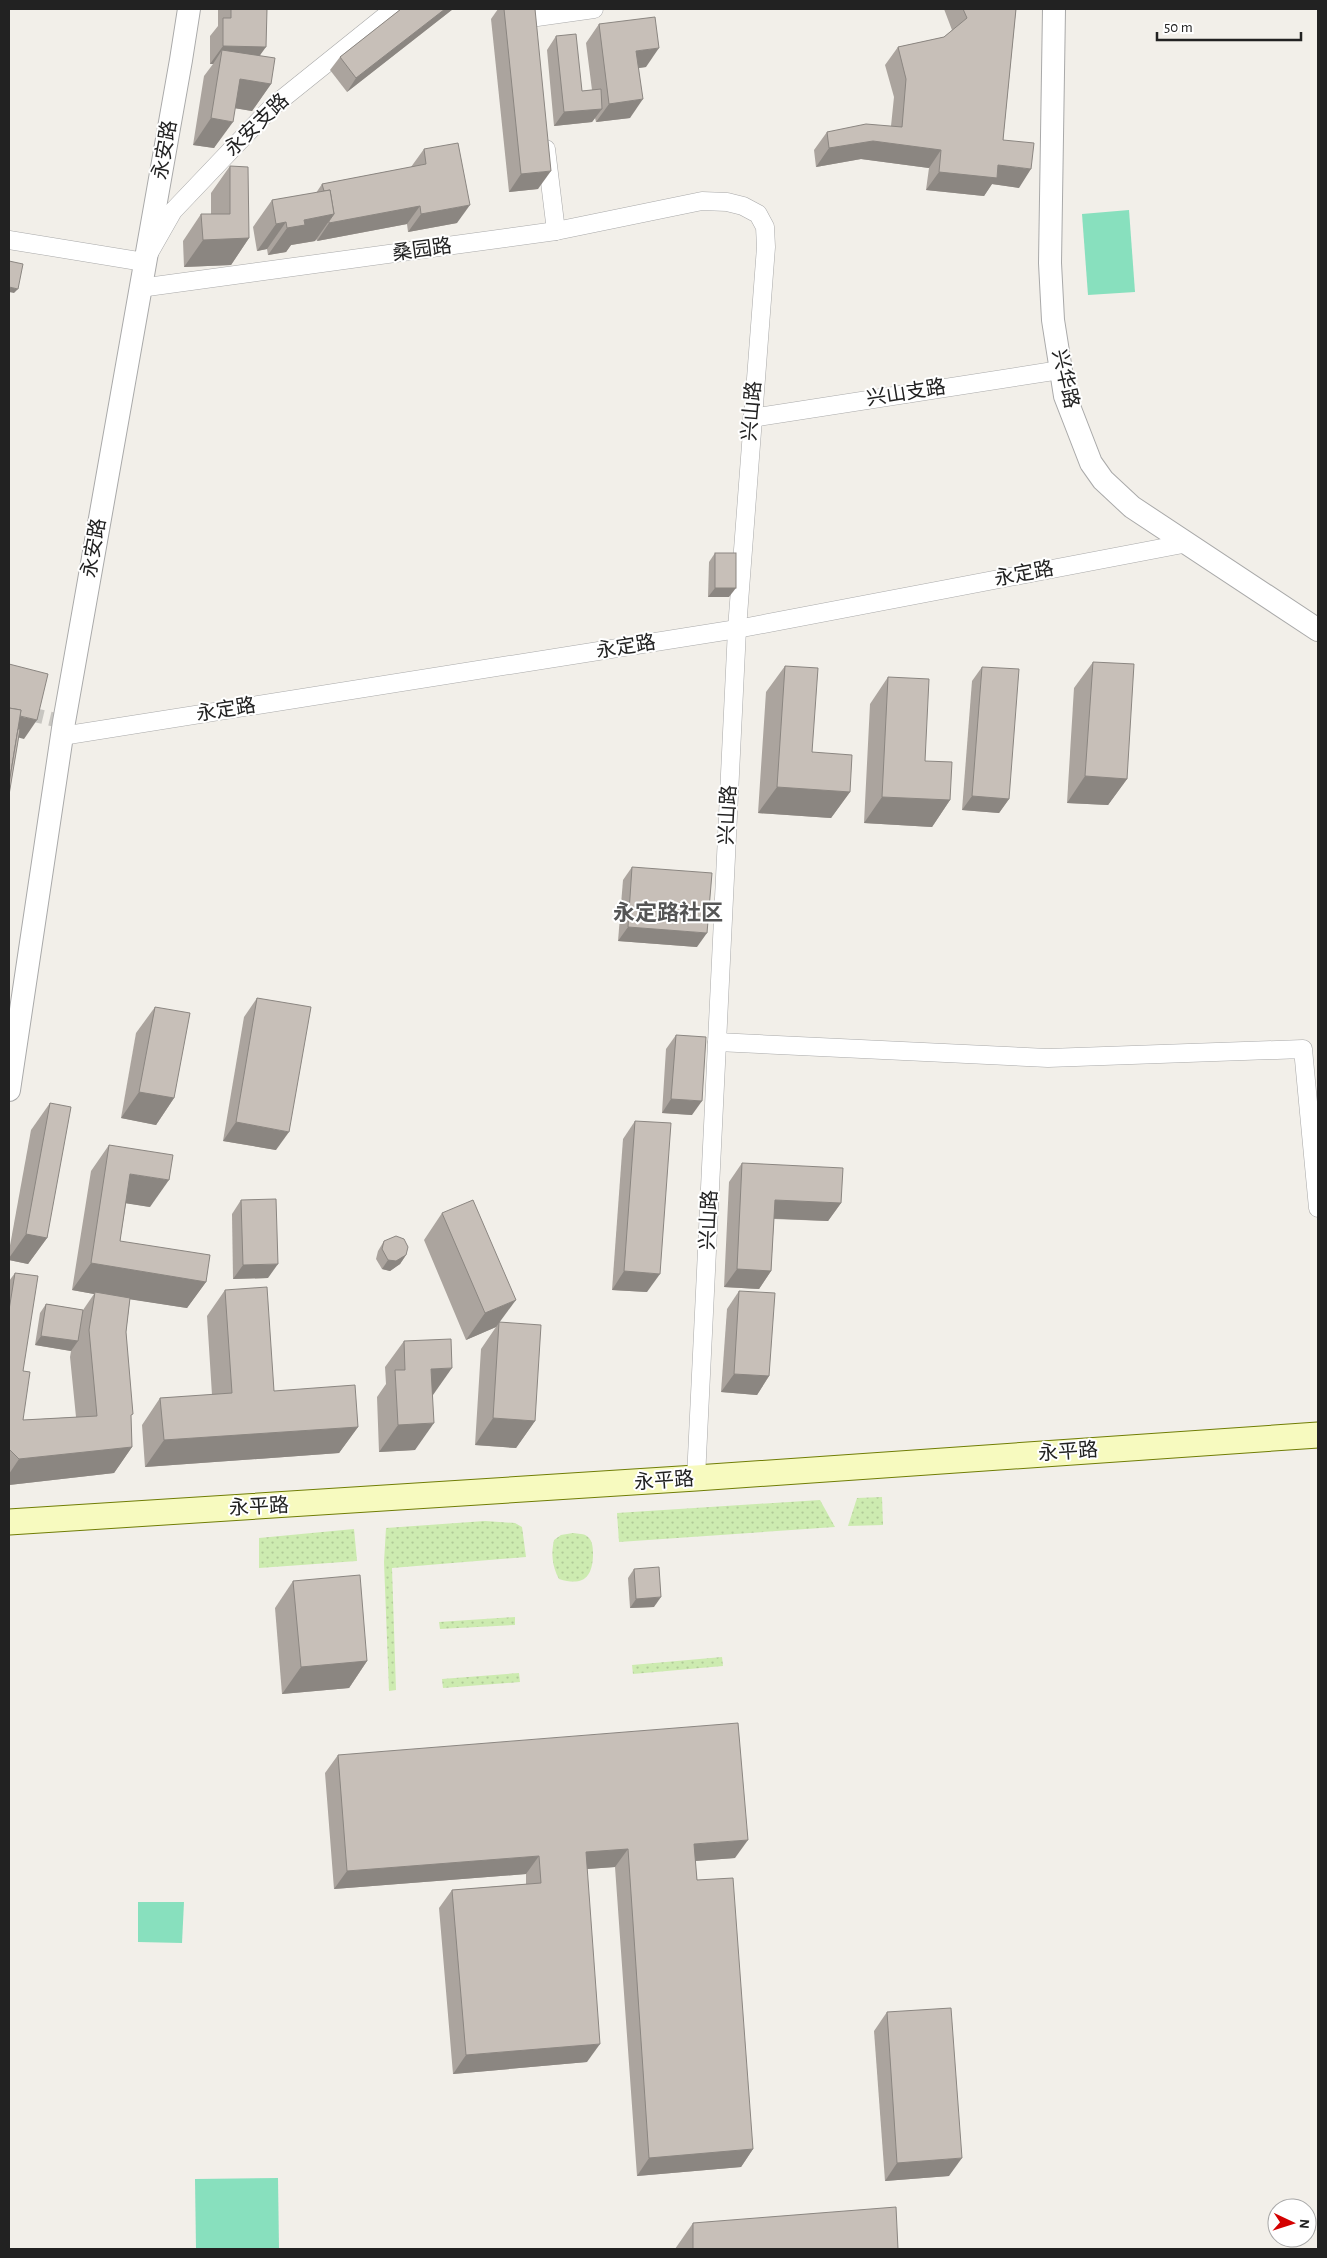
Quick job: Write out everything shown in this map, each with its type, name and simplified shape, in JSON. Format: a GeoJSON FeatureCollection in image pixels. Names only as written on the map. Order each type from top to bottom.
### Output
{"type":"FeatureCollection","features":[{"type":"Feature","properties":{"kind":"main road","name":"永平路"},"geometry":{"type":"LineString","coordinates":[[9,1522],[696,1478],[1318,1435]]}},
{"type":"Feature","properties":{"kind":"street","name":"永安路"},"geometry":{"type":"LineString","coordinates":[[9,1090],[62,736],[189,9]]}},
{"type":"Feature","properties":{"kind":"street","name":"永安支路"},"geometry":{"type":"LineString","coordinates":[[144,262],[173,211],[272,107],[394,9]]}},
{"type":"Feature","properties":{"kind":"street"},"geometry":{"type":"LineString","coordinates":[[532,37],[529,13],[594,9]]}},
{"type":"Feature","properties":{"kind":"street","name":"兴华路"},"geometry":{"type":"LineString","coordinates":[[1054,9],[1050,263],[1053,320],[1065,396],[1091,463],[1103,480],[1132,507],[1318,630]]}},
{"type":"Feature","properties":{"kind":"street"},"geometry":{"type":"LineString","coordinates":[[544,134],[556,231]]}},
{"type":"Feature","properties":{"kind":"street","name":"桑园路"},"geometry":{"type":"LineString","coordinates":[[140,288],[556,231],[702,200]]}},
{"type":"Feature","properties":{"kind":"street","name":"兴山路"},"geometry":{"type":"LineString","coordinates":[[696,1478],[737,629],[766,247],[766,228],[758,214],[751,209],[727,202],[702,200]]}},
{"type":"Feature","properties":{"kind":"street"},"geometry":{"type":"LineString","coordinates":[[9,240],[144,262]]}},
{"type":"Feature","properties":{"kind":"street","name":"兴山支路"},"geometry":{"type":"LineString","coordinates":[[752,418],[1060,370]]}},
{"type":"Feature","properties":{"kind":"street","name":"永定路"},"geometry":{"type":"LineString","coordinates":[[62,736],[737,629],[1188,543]]}},
{"type":"Feature","properties":{"kind":"street"},"geometry":{"type":"LineString","coordinates":[[717,1042],[1048,1058],[1303,1049],[1318,1208]]}},
{"type":"Feature","properties":{"kind":"green space"},"geometry":{"type":"Polygon","coordinates":[[[1129,210],[1135,292],[1088,295],[1082,214],[1129,210]]]}},
{"type":"Feature","properties":{"kind":"green space"},"geometry":{"type":"Polygon","coordinates":[[[882,1497],[883,1525],[848,1526],[857,1498],[882,1497]]]}},
{"type":"Feature","properties":{"kind":"green space"},"geometry":{"type":"Polygon","coordinates":[[[820,1500],[835,1527],[619,1542],[617,1513],[820,1500]]]}},
{"type":"Feature","properties":{"kind":"green space"},"geometry":{"type":"Polygon","coordinates":[[[485,1521],[515,1523],[522,1527],[526,1557],[392,1568],[396,1690],[389,1691],[384,1562],[386,1528],[485,1521]]]}},
{"type":"Feature","properties":{"kind":"green space"},"geometry":{"type":"Polygon","coordinates":[[[354,1529],[357,1561],[259,1568],[259,1538],[354,1529]]]}},
{"type":"Feature","properties":{"kind":"green space"},"geometry":{"type":"Polygon","coordinates":[[[573,1533],[585,1535],[590,1539],[593,1553],[588,1575],[580,1581],[574,1582],[559,1579],[552,1555],[554,1540],[561,1535],[573,1533]]]}},
{"type":"Feature","properties":{"kind":"green space"},"geometry":{"type":"Polygon","coordinates":[[[515,1617],[515,1625],[440,1629],[439,1622],[515,1617]]]}},
{"type":"Feature","properties":{"kind":"green space"},"geometry":{"type":"Polygon","coordinates":[[[722,1657],[723,1666],[633,1674],[632,1665],[722,1657]]]}},
{"type":"Feature","properties":{"kind":"green space"},"geometry":{"type":"Polygon","coordinates":[[[519,1673],[520,1682],[443,1688],[442,1679],[519,1673]]]}},
{"type":"Feature","properties":{"kind":"green space"},"geometry":{"type":"Polygon","coordinates":[[[138,1902],[184,1902],[182,1943],[138,1942],[138,1902]]]}},
{"type":"Feature","properties":{"kind":"green space"},"geometry":{"type":"Polygon","coordinates":[[[278,2178],[279,2249],[196,2249],[195,2179],[278,2178]]]}},
{"type":"Feature","properties":{"kind":"building"},"geometry":{"type":"Polygon","coordinates":[[[231,9],[267,9],[266,47],[223,46],[223,18],[231,18],[231,9]]]}},
{"type":"Feature","properties":{"kind":"building"},"geometry":{"type":"Polygon","coordinates":[[[401,9],[445,9],[356,78],[340,57],[401,9]]]}},
{"type":"Feature","properties":{"kind":"building"},"geometry":{"type":"Polygon","coordinates":[[[504,9],[535,9],[551,171],[521,174],[504,9]]]}},
{"type":"Feature","properties":{"kind":"building"},"geometry":{"type":"Polygon","coordinates":[[[963,9],[1016,9],[1003,140],[1034,143],[1031,169],[998,165],[997,178],[939,172],[941,150],[873,141],[829,148],[827,132],[866,124],[902,127],[906,79],[898,47],[944,37],[967,18],[963,9]]]}},
{"type":"Feature","properties":{"kind":"building"},"geometry":{"type":"Polygon","coordinates":[[[655,17],[659,48],[636,51],[643,99],[609,104],[599,24],[655,17]]]}},
{"type":"Feature","properties":{"kind":"building"},"geometry":{"type":"Polygon","coordinates":[[[576,34],[582,91],[601,89],[602,109],[564,112],[556,36],[576,34]]]}},
{"type":"Feature","properties":{"kind":"building"},"geometry":{"type":"Polygon","coordinates":[[[222,50],[275,58],[271,84],[240,79],[233,122],[211,118],[222,50]]]}},
{"type":"Feature","properties":{"kind":"building"},"geometry":{"type":"Polygon","coordinates":[[[458,143],[470,205],[421,214],[420,206],[329,223],[334,214],[330,190],[324,191],[322,184],[426,164],[424,149],[458,143]]]}},
{"type":"Feature","properties":{"kind":"building"},"geometry":{"type":"Polygon","coordinates":[[[230,166],[248,167],[249,238],[203,240],[201,214],[230,214],[230,166]]]}},
{"type":"Feature","properties":{"kind":"building"},"geometry":{"type":"Polygon","coordinates":[[[330,190],[334,214],[304,220],[305,225],[287,228],[286,222],[276,224],[272,200],[330,190]]]}},
{"type":"Feature","properties":{"kind":"building"},"geometry":{"type":"Polygon","coordinates":[[[9,261],[23,264],[18,289],[9,287],[9,261]]]}},
{"type":"Feature","properties":{"kind":"building"},"geometry":{"type":"Polygon","coordinates":[[[715,553],[736,553],[736,588],[715,588],[715,553]]]}},
{"type":"Feature","properties":{"kind":"building"},"geometry":{"type":"Polygon","coordinates":[[[1093,662],[1134,664],[1127,779],[1085,776],[1093,662]]]}},
{"type":"Feature","properties":{"kind":"building"},"geometry":{"type":"Polygon","coordinates":[[[9,664],[48,674],[37,720],[20,716],[21,710],[9,708],[9,664]]]}},
{"type":"Feature","properties":{"kind":"building"},"geometry":{"type":"Polygon","coordinates":[[[785,666],[818,668],[812,752],[852,755],[850,792],[777,787],[785,666]]]}},
{"type":"Feature","properties":{"kind":"building"},"geometry":{"type":"Polygon","coordinates":[[[982,667],[1019,669],[1009,799],[972,796],[982,667]]]}},
{"type":"Feature","properties":{"kind":"building"},"geometry":{"type":"Polygon","coordinates":[[[888,677],[929,679],[925,761],[952,762],[950,800],[882,797],[888,677]]]}},
{"type":"Feature","properties":{"kind":"building"},"geometry":{"type":"Polygon","coordinates":[[[9,708],[21,710],[9,784],[9,708]]]}},
{"type":"Feature","properties":{"kind":"building"},"geometry":{"type":"Polygon","coordinates":[[[18,729],[20,729],[9,795],[9,784],[18,729]]]}},
{"type":"Feature","properties":{"kind":"building"},"geometry":{"type":"Polygon","coordinates":[[[632,867],[712,873],[707,933],[628,927],[632,867]]]}},
{"type":"Feature","properties":{"kind":"building"},"geometry":{"type":"Polygon","coordinates":[[[257,998],[311,1007],[289,1132],[236,1122],[257,998]]]}},
{"type":"Feature","properties":{"kind":"building"},"geometry":{"type":"Polygon","coordinates":[[[155,1007],[190,1013],[174,1098],[139,1092],[155,1007]]]}},
{"type":"Feature","properties":{"kind":"building"},"geometry":{"type":"Polygon","coordinates":[[[676,1035],[706,1037],[702,1101],[671,1099],[676,1035]]]}},
{"type":"Feature","properties":{"kind":"building"},"geometry":{"type":"Polygon","coordinates":[[[50,1103],[71,1107],[47,1238],[26,1234],[50,1103]]]}},
{"type":"Feature","properties":{"kind":"building"},"geometry":{"type":"Polygon","coordinates":[[[635,1121],[671,1123],[660,1274],[624,1271],[635,1121]]]}},
{"type":"Feature","properties":{"kind":"building"},"geometry":{"type":"Polygon","coordinates":[[[109,1145],[173,1155],[169,1180],[130,1174],[120,1241],[210,1255],[206,1282],[91,1263],[109,1145]]]}},
{"type":"Feature","properties":{"kind":"building"},"geometry":{"type":"Polygon","coordinates":[[[742,1163],[843,1168],[841,1203],[775,1200],[771,1271],[737,1269],[742,1163]]]}},
{"type":"Feature","properties":{"kind":"building"},"geometry":{"type":"Polygon","coordinates":[[[276,1199],[278,1264],[243,1265],[241,1200],[276,1199]]]}},
{"type":"Feature","properties":{"kind":"building"},"geometry":{"type":"Polygon","coordinates":[[[473,1200],[516,1300],[485,1313],[442,1213],[473,1200]]]}},
{"type":"Feature","properties":{"kind":"building"},"geometry":{"type":"Polygon","coordinates":[[[396,1236],[404,1239],[408,1247],[406,1255],[396,1261],[388,1260],[382,1249],[384,1241],[396,1236]]]}},
{"type":"Feature","properties":{"kind":"building"},"geometry":{"type":"Polygon","coordinates":[[[15,1273],[38,1276],[23,1371],[30,1372],[23,1420],[97,1416],[89,1330],[95,1292],[130,1298],[126,1332],[133,1414],[131,1415],[132,1447],[19,1459],[9,1449],[9,1310],[15,1273]]]}},
{"type":"Feature","properties":{"kind":"building"},"geometry":{"type":"Polygon","coordinates":[[[267,1287],[274,1391],[355,1385],[358,1427],[164,1440],[160,1398],[232,1393],[225,1290],[267,1287]]]}},
{"type":"Feature","properties":{"kind":"building"},"geometry":{"type":"Polygon","coordinates":[[[739,1291],[775,1293],[769,1376],[734,1374],[739,1291]]]}},
{"type":"Feature","properties":{"kind":"building"},"geometry":{"type":"Polygon","coordinates":[[[46,1304],[83,1310],[78,1341],[41,1336],[46,1304]]]}},
{"type":"Feature","properties":{"kind":"building"},"geometry":{"type":"Polygon","coordinates":[[[499,1322],[541,1325],[535,1421],[493,1418],[499,1322]]]}},
{"type":"Feature","properties":{"kind":"building"},"geometry":{"type":"Polygon","coordinates":[[[451,1339],[452,1368],[431,1369],[434,1423],[398,1425],[395,1370],[405,1370],[404,1341],[451,1339]]]}},
{"type":"Feature","properties":{"kind":"building"},"geometry":{"type":"Polygon","coordinates":[[[659,1567],[661,1597],[636,1599],[634,1569],[659,1567]]]}},
{"type":"Feature","properties":{"kind":"building"},"geometry":{"type":"Polygon","coordinates":[[[360,1575],[367,1661],[301,1667],[293,1581],[360,1575]]]}},
{"type":"Feature","properties":{"kind":"building"},"geometry":{"type":"Polygon","coordinates":[[[738,1723],[748,1840],[694,1844],[697,1880],[733,1878],[753,2149],[649,2158],[628,1849],[586,1852],[600,2044],[466,2055],[452,1890],[541,1883],[539,1856],[347,1871],[338,1755],[738,1723]]]}},
{"type":"Feature","properties":{"kind":"building"},"geometry":{"type":"Polygon","coordinates":[[[951,2008],[962,2158],[897,2163],[887,2012],[951,2008]]]}},
{"type":"Feature","properties":{"kind":"building"},"geometry":{"type":"Polygon","coordinates":[[[896,2207],[898,2249],[693,2249],[693,2223],[896,2207]]]}},
{"type":"Feature","properties":{"kind":"tunnel"},"geometry":{"type":"LineString","coordinates":[[9,709],[64,722]]}},
{"type":"Feature","properties":{"kind":"district","name":"永定路社区"},"geometry":{"type":"Point","coordinates":[668,913]}}]}
